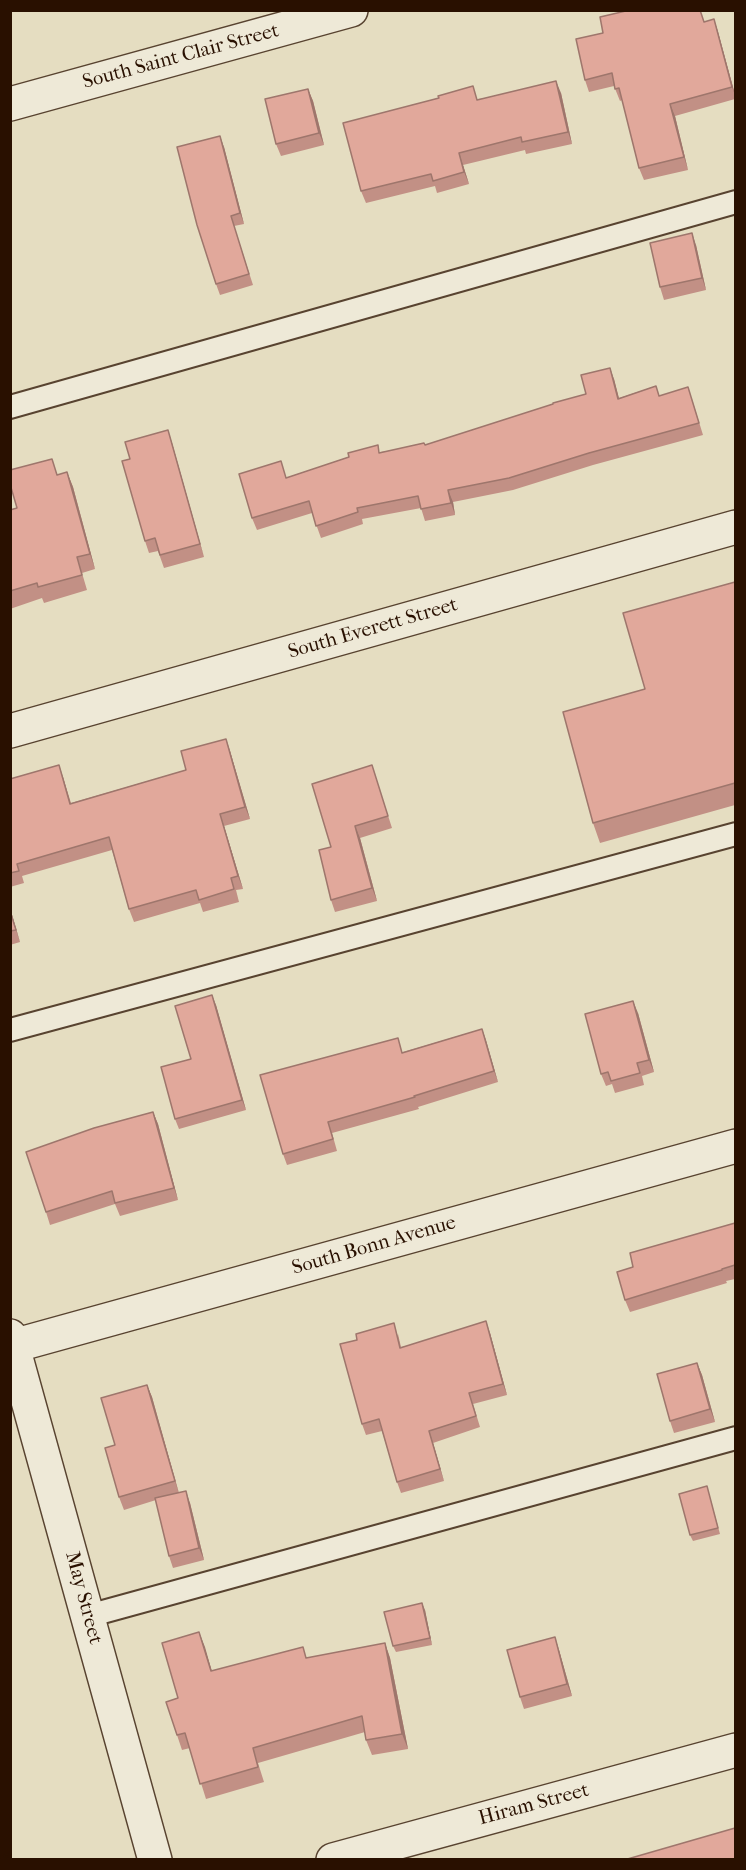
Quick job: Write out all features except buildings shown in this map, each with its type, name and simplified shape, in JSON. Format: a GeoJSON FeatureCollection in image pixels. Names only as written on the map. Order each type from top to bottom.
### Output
{"type":"FeatureCollection","features":[{"type":"Feature","properties":{"kind":"street","name":"South Saint Clair Street"},"geometry":{"type":"LineString","coordinates":[[10,104],[351,10]]}},
{"type":"Feature","properties":{"kind":"street","name":"South Everett Street"},"geometry":{"type":"LineString","coordinates":[[10,730],[735,527]]}},
{"type":"Feature","properties":{"kind":"street","name":"South Bonn Avenue"},"geometry":{"type":"LineString","coordinates":[[12,1341],[735,1146]]}},
{"type":"Feature","properties":{"kind":"street","name":"May Street"},"geometry":{"type":"LineString","coordinates":[[12,1341],[155,1860]]}},
{"type":"Feature","properties":{"kind":"street","name":"Hiram Street"},"geometry":{"type":"LineString","coordinates":[[333,1860],[735,1750]]}},
{"type":"Feature","properties":{"kind":"lane"},"geometry":{"type":"LineString","coordinates":[[10,407],[735,202]]}},
{"type":"Feature","properties":{"kind":"lane"},"geometry":{"type":"LineString","coordinates":[[10,1030],[735,834]]}},
{"type":"Feature","properties":{"kind":"lane"},"geometry":{"type":"LineString","coordinates":[[88,1616],[735,1438]]}}]}
